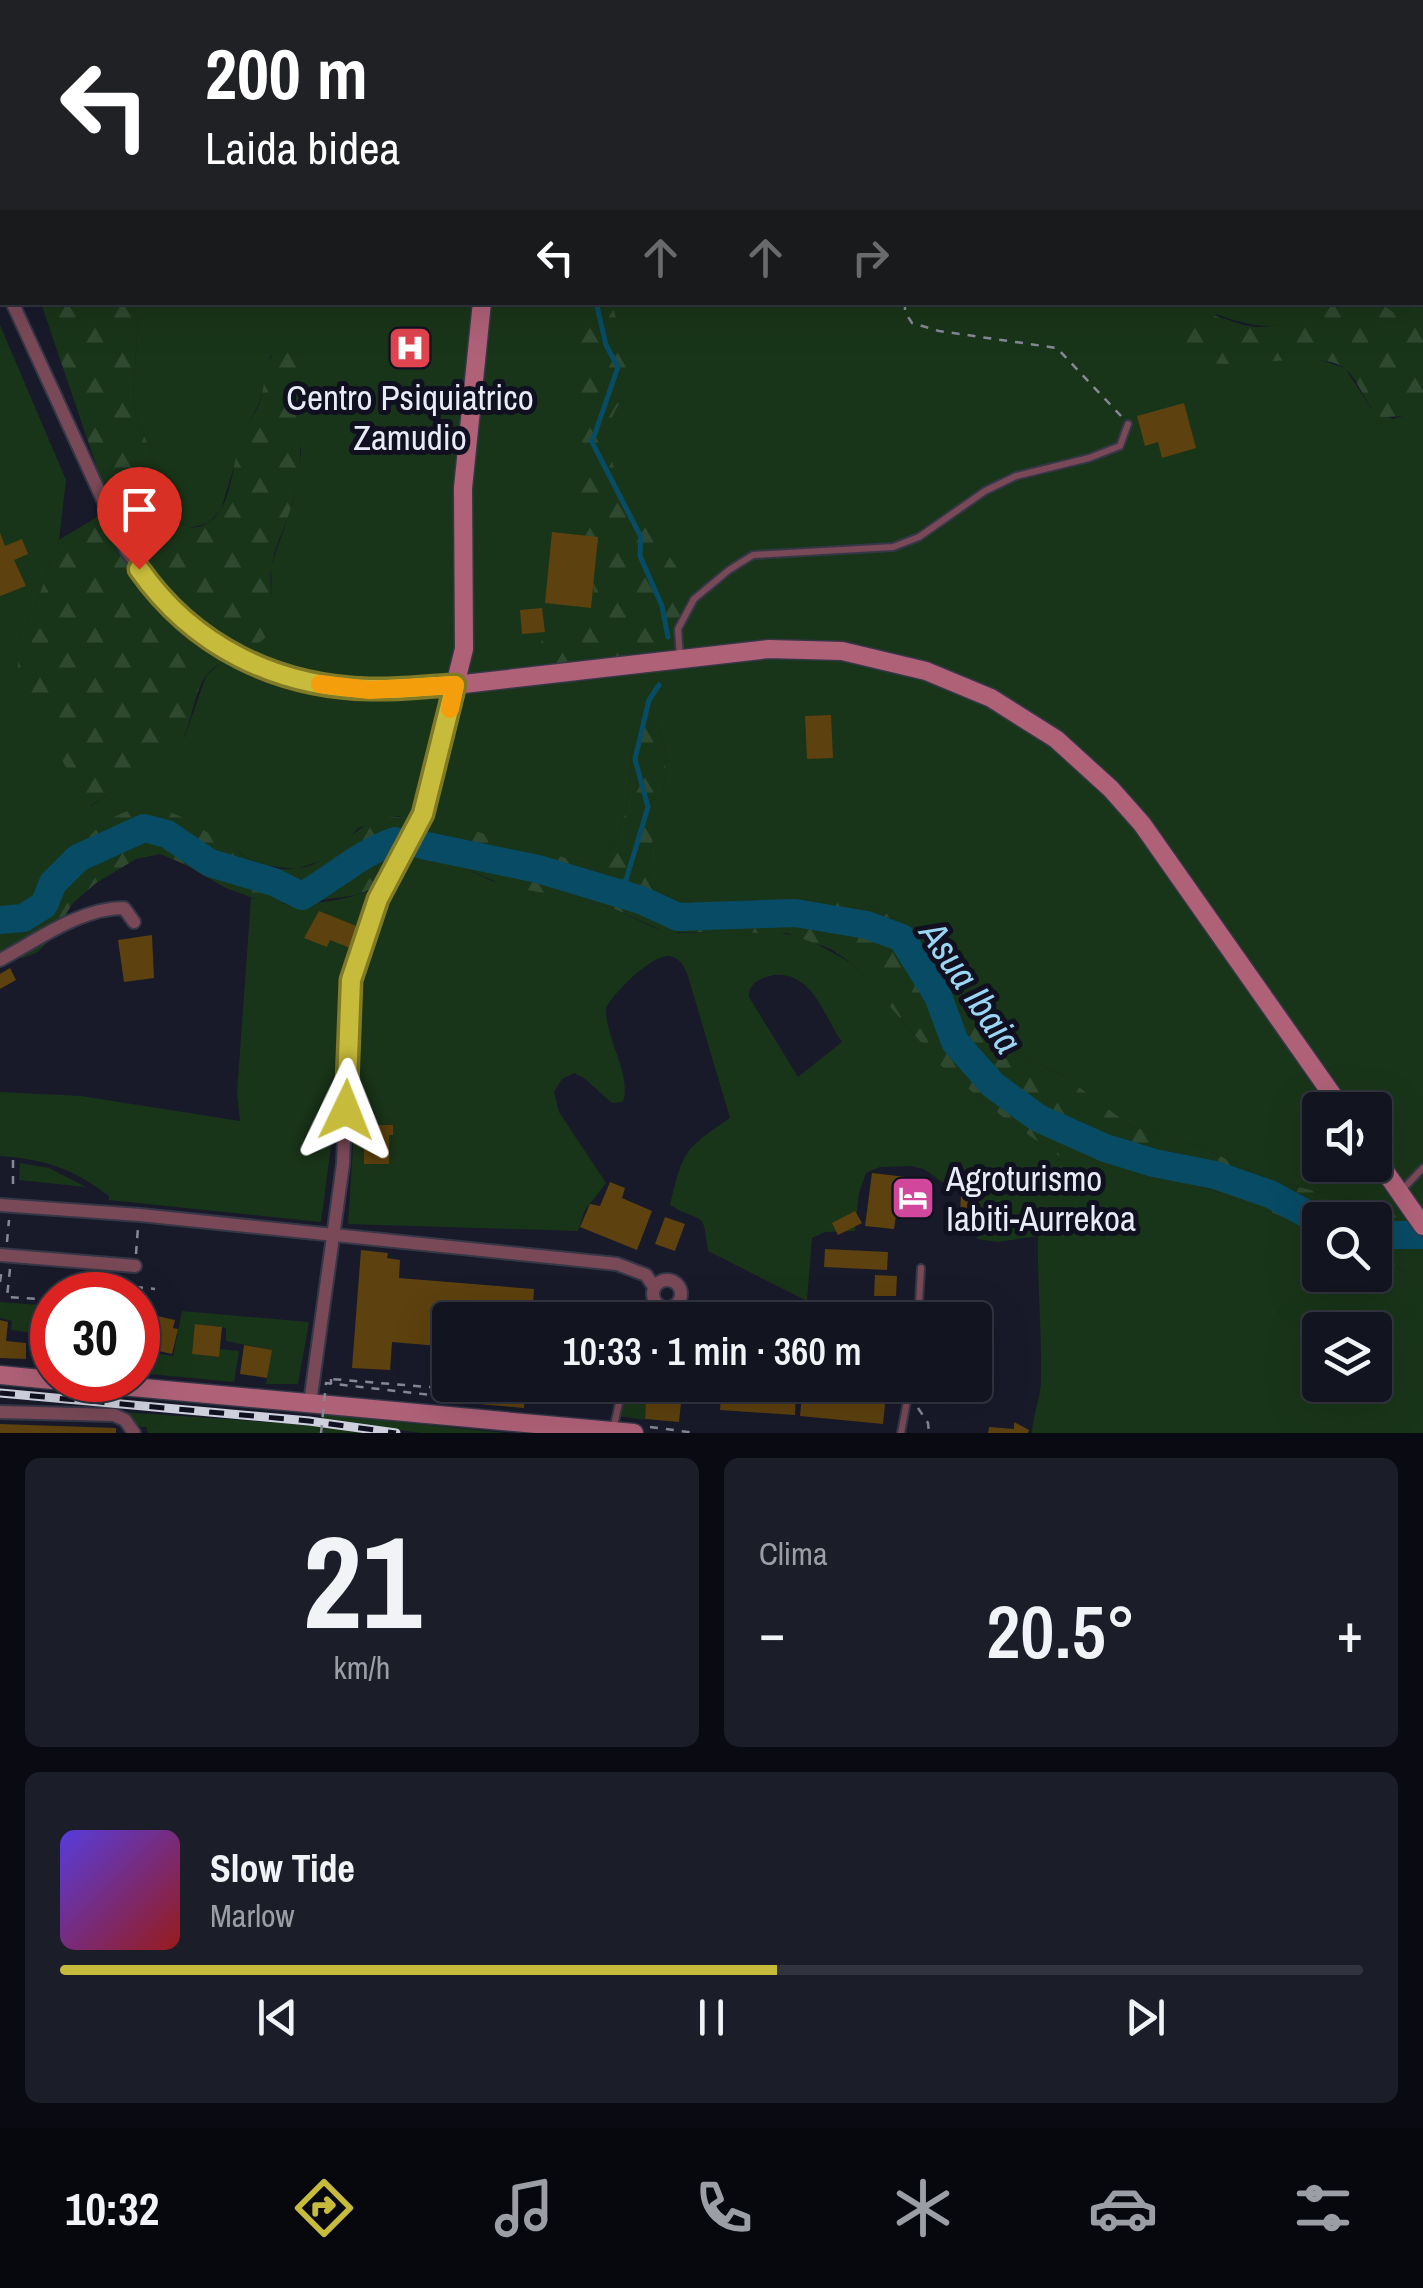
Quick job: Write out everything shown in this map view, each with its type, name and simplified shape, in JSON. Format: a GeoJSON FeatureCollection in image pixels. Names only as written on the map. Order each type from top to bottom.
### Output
{"type":"FeatureCollection","features":[{"type":"Feature","properties":{"kind":"street"},"geometry":{"type":"LineString","coordinates":[[13,305],[118,535],[152,588],[174,613],[228,652],[273,673],[309,683],[370,690],[455,685],[769,649],[842,651],[926,671],[991,698],[1056,738],[1111,788],[1142,824],[1330,1092]]}},
{"type":"Feature","properties":{"kind":"street"},"geometry":{"type":"LineString","coordinates":[[310,1404],[343,1164],[351,980],[378,899],[423,814],[464,648],[464,488],[482,305]]}},
{"type":"Feature","properties":{"kind":"street"},"geometry":{"type":"LineString","coordinates":[[0,960],[83,916],[109,908],[124,908],[134,922]]}},
{"type":"Feature","properties":{"kind":"street"},"geometry":{"type":"LineString","coordinates":[[1392,1181],[1423,1226]]}},
{"type":"Feature","properties":{"kind":"street"},"geometry":{"type":"LineString","coordinates":[[5,1210],[140,1215],[618,1264],[646,1275],[654,1287]]}},
{"type":"Feature","properties":{"kind":"street"},"geometry":{"type":"LineString","coordinates":[[5,1262],[135,1266]]}},
{"type":"Feature","properties":{"kind":"street"},"geometry":{"type":"LineString","coordinates":[[0,1375],[30,1378]]}},
{"type":"Feature","properties":{"kind":"street"},"geometry":{"type":"LineString","coordinates":[[160,1387],[634,1433]]}},
{"type":"Feature","properties":{"kind":"street"},"geometry":{"type":"LineString","coordinates":[[0,1412],[114,1415],[125,1420],[134,1433]]}},
{"type":"Feature","properties":{"kind":"lane"},"geometry":{"type":"LineString","coordinates":[[680,660],[678,629],[694,600],[753,555],[893,547],[918,537],[984,492],[1016,476],[1120,446],[1128,424]]}},
{"type":"Feature","properties":{"kind":"lane"},"geometry":{"type":"LineString","coordinates":[[1400,1193],[1423,1168]]}},
{"type":"Feature","properties":{"kind":"lane"},"geometry":{"type":"LineString","coordinates":[[919,1302],[921,1268]]}},
{"type":"Feature","properties":{"kind":"lane"},"geometry":{"type":"LineString","coordinates":[[613,1431],[619,1402]]}},
{"type":"Feature","properties":{"kind":"lane"},"geometry":{"type":"LineString","coordinates":[[901,1433],[907,1402]]}},
{"type":"Feature","properties":{"kind":"path"},"geometry":{"type":"LineString","coordinates":[[905,305],[912,322],[939,331],[1058,348],[1128,424]]}},
{"type":"Feature","properties":{"kind":"path"},"geometry":{"type":"LineString","coordinates":[[12,1184],[13,1160]]}},
{"type":"Feature","properties":{"kind":"path"},"geometry":{"type":"LineString","coordinates":[[5,1210],[8,1237]]}},
{"type":"Feature","properties":{"kind":"path"},"geometry":{"type":"LineString","coordinates":[[136,1248],[138,1227]]}},
{"type":"Feature","properties":{"kind":"path"},"geometry":{"type":"LineString","coordinates":[[0,1282],[5,1262]]}},
{"type":"Feature","properties":{"kind":"path"},"geometry":{"type":"LineString","coordinates":[[5,1262],[7,1296],[30,1298]]}},
{"type":"Feature","properties":{"kind":"path"},"geometry":{"type":"LineString","coordinates":[[320,1433],[326,1384],[440,1396],[440,1388],[331,1381]]}},
{"type":"Feature","properties":{"kind":"green space"},"geometry":{"type":"Polygon","coordinates":[[[42,305],[127,305],[138,319],[133,397],[136,417],[154,458],[167,505],[177,521],[190,528],[204,525],[222,508],[240,441],[261,399],[270,361],[284,343],[300,342],[300,458],[292,505],[271,569],[270,630],[258,644],[219,665],[203,680],[183,740],[167,766],[155,772],[140,772],[90,806],[18,689],[18,641],[59,540],[102,514],[106,494],[42,305]]]}},
{"type":"Feature","properties":{"kind":"green space"},"geometry":{"type":"Polygon","coordinates":[[[127,305],[1312,305],[1303,314],[1279,325],[1255,325],[1215,314],[1265,359],[1317,359],[1345,368],[1371,408],[1393,419],[1423,410],[1423,1213],[1392,1208],[1392,1202],[1361,1202],[1270,1180],[1201,1147],[1131,1126],[1064,1076],[1012,1052],[983,1032],[938,989],[887,914],[864,903],[750,900],[707,904],[674,899],[653,888],[650,856],[666,761],[663,739],[653,721],[641,727],[634,740],[628,797],[618,836],[609,851],[595,860],[576,861],[398,816],[358,828],[338,851],[296,869],[261,865],[234,850],[95,832],[31,901],[17,907],[0,906],[0,325],[66,480],[59,540],[18,641],[91,806],[140,771],[161,770],[167,765],[185,736],[206,676],[272,618],[271,566],[293,502],[301,453],[300,342],[271,356],[260,401],[244,432],[221,510],[208,523],[190,528],[177,521],[167,505],[154,458],[136,417],[133,397],[138,319],[127,305]]]}},
{"type":"Feature","properties":{"kind":"green space"},"geometry":{"type":"Polygon","coordinates":[[[570,305],[612,305],[626,348],[629,384],[609,423],[609,455],[620,481],[677,568],[682,610],[678,629],[644,649],[607,660],[530,670],[542,641],[557,629],[586,617],[594,603],[593,580],[581,537],[582,514],[574,463],[580,374],[570,305]]]}},
{"type":"Feature","properties":{"kind":"green space"},"geometry":{"type":"Polygon","coordinates":[[[1383,305],[1423,305],[1423,321],[1395,314],[1383,305]]]}},
{"type":"Feature","properties":{"kind":"green space"},"geometry":{"type":"Polygon","coordinates":[[[1383,305],[1396,314],[1423,321],[1423,410],[1409,416],[1381,417],[1348,371],[1331,362],[1202,363],[1172,350],[1174,330],[1195,315],[1265,327],[1296,318],[1308,308],[1383,305]]]}},
{"type":"Feature","properties":{"kind":"green space"},"geometry":{"type":"Polygon","coordinates":[[[653,721],[663,740],[666,762],[650,856],[653,888],[674,899],[707,904],[799,897],[844,898],[864,903],[887,914],[938,989],[983,1032],[1012,1052],[1064,1076],[1131,1126],[1201,1147],[1270,1180],[1361,1202],[1302,1202],[1302,1224],[1215,1191],[1126,1165],[1087,1155],[1062,1158],[944,1069],[853,964],[831,949],[787,933],[666,932],[610,907],[504,885],[462,867],[438,862],[356,895],[267,903],[226,888],[160,854],[136,859],[96,883],[72,904],[38,952],[22,958],[0,954],[0,906],[17,907],[31,901],[94,831],[131,810],[156,809],[179,816],[245,856],[268,866],[293,869],[318,862],[364,826],[393,817],[444,823],[576,861],[595,860],[609,851],[618,836],[628,797],[634,740],[641,727],[653,721]]]}},
{"type":"Feature","properties":{"kind":"green space"},"geometry":{"type":"Polygon","coordinates":[[[438,862],[462,867],[492,881],[610,907],[655,928],[679,933],[769,931],[804,937],[853,964],[944,1069],[1004,1118],[1062,1157],[1087,1155],[1126,1165],[1215,1191],[1302,1224],[1302,1292],[1392,1292],[1392,1264],[1423,1282],[1423,1433],[1032,1433],[1041,1379],[1038,1236],[998,1242],[977,1239],[981,1209],[976,1191],[966,1185],[942,1182],[924,1169],[880,1167],[866,1173],[859,1193],[855,1231],[825,1232],[812,1238],[807,1301],[708,1251],[702,1222],[670,1205],[687,1153],[730,1118],[687,973],[678,960],[669,956],[661,957],[633,976],[606,1008],[624,1080],[623,1102],[612,1103],[574,1073],[562,1079],[554,1092],[559,1112],[606,1183],[585,1210],[578,1231],[348,1224],[354,1131],[333,1131],[321,1222],[109,1200],[96,1187],[58,1167],[0,1156],[0,1092],[81,1096],[240,1121],[237,1093],[251,898],[296,904],[342,899],[438,862]],[[787,976],[760,979],[753,984],[749,997],[798,1077],[842,1042],[816,997],[798,980],[787,976]]]}},
{"type":"Feature","properties":{"kind":"green space"},"geometry":{"type":"Polygon","coordinates":[[[20,1163],[49,1168],[86,1187],[19,1180],[20,1163]]]}},
{"type":"Feature","properties":{"kind":"green space"},"geometry":{"type":"Polygon","coordinates":[[[1392,1208],[1423,1213],[1423,1282],[1392,1264],[1392,1208]]]}},
{"type":"Feature","properties":{"kind":"green space"},"geometry":{"type":"Polygon","coordinates":[[[0,1302],[30,1304],[30,1333],[11,1330],[12,1321],[0,1318],[0,1302]]]}},
{"type":"Feature","properties":{"kind":"green space"},"geometry":{"type":"Polygon","coordinates":[[[182,1311],[309,1322],[298,1384],[266,1384],[271,1350],[226,1341],[226,1328],[196,1324],[193,1354],[218,1357],[220,1349],[239,1351],[234,1382],[160,1375],[160,1354],[173,1356],[182,1311]]]}},
{"type":"Feature","properties":{"kind":"green space"},"geometry":{"type":"Polygon","coordinates":[[[623,1402],[648,1402],[644,1420],[619,1416],[623,1402]]]}},
{"type":"Feature","properties":{"kind":"green space"},"geometry":{"type":"Polygon","coordinates":[[[121,1412],[375,1433],[148,1433],[146,1427],[121,1412]]]}},
{"type":"Feature","properties":{"kind":"green space"},"geometry":{"type":"Polygon","coordinates":[[[322,1414],[506,1433],[422,1433],[322,1420],[322,1414]]]}},
{"type":"Feature","properties":{"kind":"building"},"geometry":{"type":"Polygon","coordinates":[[[1184,403],[1196,448],[1162,458],[1158,442],[1145,446],[1137,416],[1184,403]]]}},
{"type":"Feature","properties":{"kind":"building"},"geometry":{"type":"Polygon","coordinates":[[[552,532],[598,537],[591,608],[545,603],[552,532]]]}},
{"type":"Feature","properties":{"kind":"building"},"geometry":{"type":"Polygon","coordinates":[[[0,533],[5,546],[22,539],[28,554],[14,560],[26,586],[0,596],[0,533]]]}},
{"type":"Feature","properties":{"kind":"building"},"geometry":{"type":"Polygon","coordinates":[[[542,608],[545,632],[522,634],[520,610],[542,608]]]}},
{"type":"Feature","properties":{"kind":"building"},"geometry":{"type":"Polygon","coordinates":[[[831,715],[833,758],[807,759],[805,716],[831,715]]]}},
{"type":"Feature","properties":{"kind":"building"},"geometry":{"type":"Polygon","coordinates":[[[319,911],[359,927],[350,948],[330,940],[327,947],[304,938],[319,911]]]}},
{"type":"Feature","properties":{"kind":"building"},"geometry":{"type":"Polygon","coordinates":[[[152,935],[154,978],[124,982],[118,940],[152,935]]]}},
{"type":"Feature","properties":{"kind":"building"},"geometry":{"type":"Polygon","coordinates":[[[10,968],[16,980],[0,989],[0,974],[10,968]]]}},
{"type":"Feature","properties":{"kind":"building"},"geometry":{"type":"Polygon","coordinates":[[[364,1125],[393,1125],[389,1164],[364,1164],[364,1125]]]}},
{"type":"Feature","properties":{"kind":"building"},"geometry":{"type":"Polygon","coordinates":[[[872,1173],[924,1179],[920,1218],[896,1215],[894,1229],[865,1226],[872,1173]]]}},
{"type":"Feature","properties":{"kind":"building"},"geometry":{"type":"Polygon","coordinates":[[[610,1182],[625,1188],[622,1198],[652,1211],[637,1250],[580,1227],[590,1204],[600,1206],[610,1182]]]}},
{"type":"Feature","properties":{"kind":"building"},"geometry":{"type":"Polygon","coordinates":[[[961,1194],[980,1195],[979,1216],[960,1215],[961,1194]]]}},
{"type":"Feature","properties":{"kind":"building"},"geometry":{"type":"Polygon","coordinates":[[[855,1211],[862,1223],[838,1235],[832,1223],[855,1211]]]}},
{"type":"Feature","properties":{"kind":"building"},"geometry":{"type":"Polygon","coordinates":[[[665,1217],[685,1224],[675,1251],[655,1244],[665,1217]]]}},
{"type":"Feature","properties":{"kind":"building"},"geometry":{"type":"Polygon","coordinates":[[[825,1249],[888,1252],[887,1270],[824,1267],[825,1249]]]}},
{"type":"Feature","properties":{"kind":"building"},"geometry":{"type":"Polygon","coordinates":[[[361,1250],[388,1253],[387,1258],[400,1260],[399,1278],[534,1289],[533,1302],[432,1302],[432,1345],[392,1342],[390,1370],[352,1368],[361,1250]]]}},
{"type":"Feature","properties":{"kind":"building"},"geometry":{"type":"Polygon","coordinates":[[[875,1275],[897,1276],[896,1296],[874,1296],[875,1275]]]}},
{"type":"Feature","properties":{"kind":"building"},"geometry":{"type":"Polygon","coordinates":[[[160,1317],[175,1320],[173,1328],[178,1329],[172,1354],[160,1351],[160,1317]]]}},
{"type":"Feature","properties":{"kind":"building"},"geometry":{"type":"Polygon","coordinates":[[[0,1320],[8,1322],[6,1341],[26,1343],[26,1359],[0,1358],[0,1320]]]}},
{"type":"Feature","properties":{"kind":"building"},"geometry":{"type":"Polygon","coordinates":[[[195,1324],[222,1327],[219,1357],[192,1354],[195,1324]]]}},
{"type":"Feature","properties":{"kind":"building"},"geometry":{"type":"Polygon","coordinates":[[[244,1345],[272,1350],[267,1378],[240,1374],[244,1345]]]}},
{"type":"Feature","properties":{"kind":"building"},"geometry":{"type":"Polygon","coordinates":[[[479,1402],[525,1402],[524,1408],[479,1402]]]}},
{"type":"Feature","properties":{"kind":"building"},"geometry":{"type":"Polygon","coordinates":[[[646,1402],[681,1402],[679,1422],[645,1419],[646,1402]]]}},
{"type":"Feature","properties":{"kind":"building"},"geometry":{"type":"Polygon","coordinates":[[[721,1402],[795,1402],[795,1415],[720,1410],[721,1402]]]}},
{"type":"Feature","properties":{"kind":"building"},"geometry":{"type":"Polygon","coordinates":[[[801,1402],[885,1402],[883,1424],[800,1416],[801,1402]]]}},
{"type":"Feature","properties":{"kind":"building"},"geometry":{"type":"Polygon","coordinates":[[[1014,1422],[1028,1433],[988,1433],[989,1427],[1014,1429],[1014,1422]]]}},
{"type":"Feature","properties":{"kind":"building"},"geometry":{"type":"Polygon","coordinates":[[[0,1424],[116,1428],[116,1433],[0,1433],[0,1424]]]}},
{"type":"Feature","properties":{"kind":"waterway"},"geometry":{"type":"LineString","coordinates":[[597,305],[606,345],[618,367],[592,442],[641,537],[640,556],[662,606],[668,637]]}},
{"type":"Feature","properties":{"kind":"waterway"},"geometry":{"type":"LineString","coordinates":[[607,891],[626,880],[648,807],[635,759],[649,700],[659,685]]}},
{"type":"Feature","properties":{"kind":"waterway","name":"Asua Ibaia"},"geometry":{"type":"LineString","coordinates":[[0,920],[23,918],[44,905],[53,883],[78,858],[144,828],[167,834],[210,863],[274,882],[302,896],[395,841]]}},
{"type":"Feature","properties":{"kind":"waterway","name":"Asua Ibaia"},"geometry":{"type":"LineString","coordinates":[[422,845],[538,869],[641,900],[678,917],[795,913],[867,925],[902,938],[938,996],[955,1042],[993,1085],[1038,1118],[1105,1148],[1215,1175],[1270,1194],[1302,1211]]}},
{"type":"Feature","properties":{"kind":"waterway","name":"Asua Ibaia"},"geometry":{"type":"LineString","coordinates":[[1392,1235],[1423,1235]]}},
{"type":"Feature","properties":{"kind":"railway"},"geometry":{"type":"LineString","coordinates":[[0,1393],[309,1421],[396,1433]]}},
{"type":"Feature","properties":{"kind":"slow traffic"},"geometry":{"type":"LineString","coordinates":[[320,684],[370,690],[455,685],[450,709]]}},
{"type":"Feature","properties":{"kind":"place","name":"Centro Psiquiatrico Zamudio"},"geometry":{"type":"Point","coordinates":[410,348]}},
{"type":"Feature","properties":{"kind":"place","name":"Agroturismo Iabiti-Aurrekoa"},"geometry":{"type":"Point","coordinates":[913,1198]}},
{"type":"Feature","properties":{"kind":"route"},"geometry":{"type":"LineString","coordinates":[[139,569],[174,613],[200,635],[273,673],[309,683],[370,690],[455,685],[423,814],[378,899],[351,980],[346,1110]]}}]}
